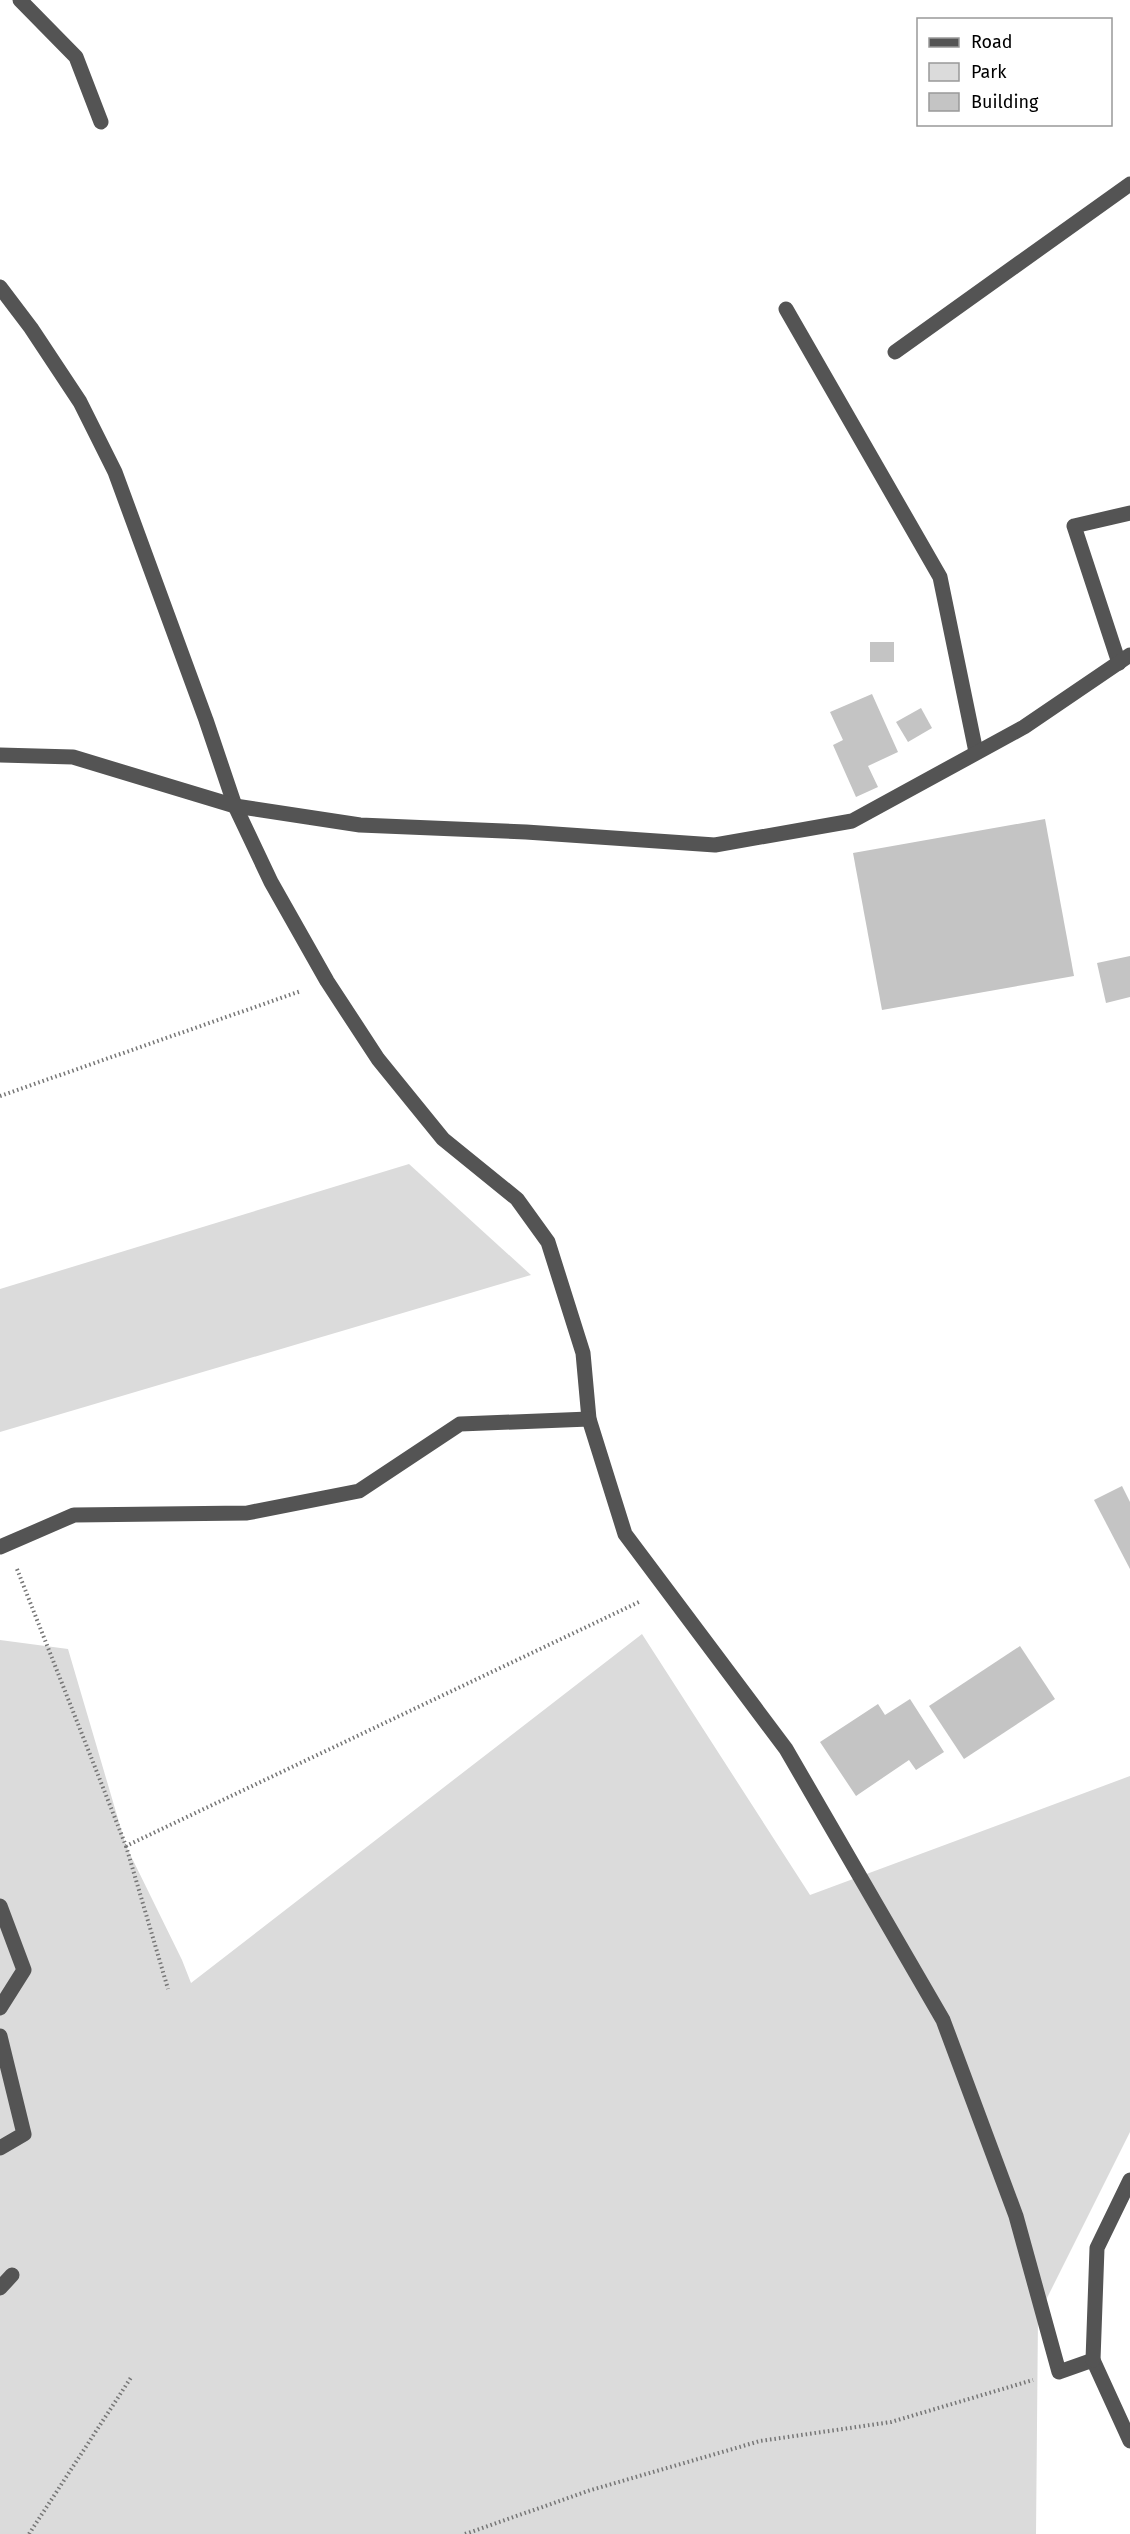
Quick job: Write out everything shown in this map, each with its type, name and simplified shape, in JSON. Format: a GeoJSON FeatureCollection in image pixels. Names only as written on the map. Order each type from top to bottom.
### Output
{"type":"FeatureCollection","features":[{"type":"Feature","properties":{"kind":"street"},"geometry":{"type":"LineString","coordinates":[[20,0],[76,57],[101,122]]}},
{"type":"Feature","properties":{"kind":"street"},"geometry":{"type":"LineString","coordinates":[[895,352],[1130,184]]}},
{"type":"Feature","properties":{"kind":"street"},"geometry":{"type":"LineString","coordinates":[[0,287],[31,328],[80,402],[115,472],[235,806],[271,882],[327,981],[378,1059],[443,1139],[517,1199],[548,1242],[583,1353],[589,1419],[625,1534],[786,1749],[943,2020],[1016,2216],[1059,2373],[1093,2360]]}},
{"type":"Feature","properties":{"kind":"street"},"geometry":{"type":"LineString","coordinates":[[786,309],[940,578],[976,752]]}},
{"type":"Feature","properties":{"kind":"street"},"geometry":{"type":"LineString","coordinates":[[0,755],[73,757],[235,806],[360,825],[526,832],[715,844],[852,821],[1024,727],[1124,659],[1074,526],[1130,513]]}},
{"type":"Feature","properties":{"kind":"street"},"geometry":{"type":"LineString","coordinates":[[3,1545],[75,1515],[247,1513],[359,1491],[460,1424],[589,1419]]}},
{"type":"Feature","properties":{"kind":"street"},"geometry":{"type":"LineString","coordinates":[[0,1906],[24,1970],[0,2008]]}},
{"type":"Feature","properties":{"kind":"street"},"geometry":{"type":"LineString","coordinates":[[0,2036],[24,2134],[0,2148]]}},
{"type":"Feature","properties":{"kind":"street"},"geometry":{"type":"LineString","coordinates":[[1130,2180],[1097,2248],[1093,2360],[1130,2441]]}},
{"type":"Feature","properties":{"kind":"street"},"geometry":{"type":"LineString","coordinates":[[0,2288],[12,2275]]}},
{"type":"Feature","properties":{"kind":"path"},"geometry":{"type":"LineString","coordinates":[[0,1096],[327,981]]}},
{"type":"Feature","properties":{"kind":"path"},"geometry":{"type":"LineString","coordinates":[[3,1545],[126,1846],[168,1989]]}},
{"type":"Feature","properties":{"kind":"path"},"geometry":{"type":"LineString","coordinates":[[126,1846],[666,1589]]}},
{"type":"Feature","properties":{"kind":"path"},"geometry":{"type":"LineString","coordinates":[[465,2534],[591,2490],[760,2441],[891,2422],[1059,2373]]}},
{"type":"Feature","properties":{"kind":"path"},"geometry":{"type":"LineString","coordinates":[[29,2534],[132,2376]]}},
{"type":"Feature","properties":{"kind":"green space"},"geometry":{"type":"Polygon","coordinates":[[[409,1164],[531,1275],[0,1432],[0,1289],[409,1164]]]}},
{"type":"Feature","properties":{"kind":"green space"},"geometry":{"type":"Polygon","coordinates":[[[642,1634],[810,1895],[1130,1776],[1130,2132],[1038,2316],[1036,2534],[0,2534],[0,1640],[68,1649],[126,1846],[191,1983],[642,1634]]]}},
{"type":"Feature","properties":{"kind":"building"},"geometry":{"type":"Polygon","coordinates":[[[870,642],[894,642],[894,662],[870,662],[870,642]]]}},
{"type":"Feature","properties":{"kind":"building"},"geometry":{"type":"Polygon","coordinates":[[[872,694],[898,752],[868,766],[878,787],[856,797],[833,745],[843,740],[830,712],[872,694]]]}},
{"type":"Feature","properties":{"kind":"building"},"geometry":{"type":"Polygon","coordinates":[[[921,708],[932,728],[908,742],[896,722],[921,708]]]}},
{"type":"Feature","properties":{"kind":"building"},"geometry":{"type":"Polygon","coordinates":[[[1045,819],[1074,976],[882,1010],[853,853],[1045,819]]]}},
{"type":"Feature","properties":{"kind":"building"},"geometry":{"type":"Polygon","coordinates":[[[1130,956],[1130,997],[1106,1003],[1097,963],[1130,956]]]}},
{"type":"Feature","properties":{"kind":"building"},"geometry":{"type":"Polygon","coordinates":[[[1122,1486],[1130,1502],[1130,1569],[1094,1500],[1122,1486]]]}},
{"type":"Feature","properties":{"kind":"building"},"geometry":{"type":"Polygon","coordinates":[[[1020,1646],[1055,1699],[964,1759],[929,1706],[1020,1646]]]}},
{"type":"Feature","properties":{"kind":"building"},"geometry":{"type":"Polygon","coordinates":[[[910,1699],[944,1752],[916,1770],[909,1760],[856,1796],[820,1742],[878,1704],[885,1715],[910,1699]]]}}]}
